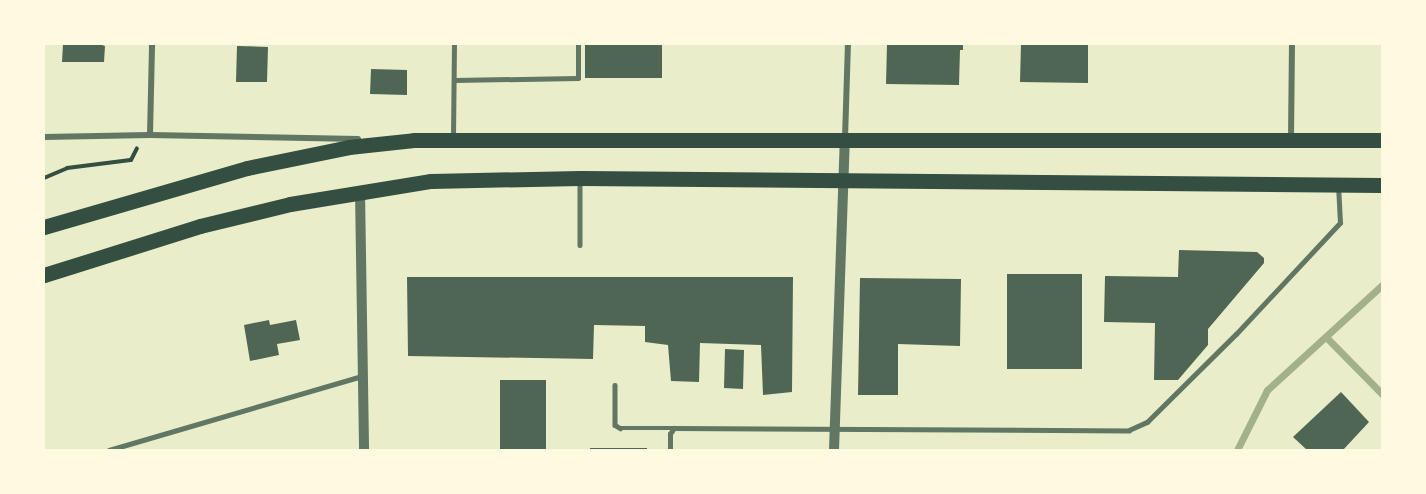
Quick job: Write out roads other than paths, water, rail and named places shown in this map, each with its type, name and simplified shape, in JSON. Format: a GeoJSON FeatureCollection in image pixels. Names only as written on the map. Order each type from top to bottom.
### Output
{"type":"FeatureCollection","features":[{"type":"Feature","properties":{"kind":"main road"},"geometry":{"type":"LineString","coordinates":[[44,227],[270,163],[350,147],[414,140],[453,138],[1383,140]]}},
{"type":"Feature","properties":{"kind":"main road"},"geometry":{"type":"LineString","coordinates":[[44,275],[200,226],[290,204],[431,181],[580,178],[1383,185]]}},
{"type":"Feature","properties":{"kind":"street"},"geometry":{"type":"LineString","coordinates":[[150,135],[152,44]]}},
{"type":"Feature","properties":{"kind":"street"},"geometry":{"type":"LineString","coordinates":[[834,450],[848,44]]}},
{"type":"Feature","properties":{"kind":"street"},"geometry":{"type":"LineString","coordinates":[[1291,139],[1292,44]]}},
{"type":"Feature","properties":{"kind":"street"},"geometry":{"type":"LineString","coordinates":[[44,137],[150,135],[414,140]]}},
{"type":"Feature","properties":{"kind":"street"},"geometry":{"type":"LineString","coordinates":[[360,191],[364,450]]}},
{"type":"Feature","properties":{"kind":"lane"},"geometry":{"type":"LineString","coordinates":[[453,138],[454,44]]}},
{"type":"Feature","properties":{"kind":"lane"},"geometry":{"type":"LineString","coordinates":[[454,80],[578,78],[578,44]]}},
{"type":"Feature","properties":{"kind":"lane"},"geometry":{"type":"LineString","coordinates":[[580,178],[580,245]]}},
{"type":"Feature","properties":{"kind":"lane"},"geometry":{"type":"LineString","coordinates":[[615,385],[615,425],[620,428],[1128,430],[1147,422],[1236,334],[1340,223],[1338,185]]}},
{"type":"Feature","properties":{"kind":"lane"},"geometry":{"type":"LineString","coordinates":[[109,450],[363,376]]}},
{"type":"Feature","properties":{"kind":"lane"},"geometry":{"type":"LineString","coordinates":[[670,450],[670,434],[674,428]]}},
{"type":"Feature","properties":{"kind":"waterway"},"geometry":{"type":"LineString","coordinates":[[1237,450],[1267,390],[1382,285]]}},
{"type":"Feature","properties":{"kind":"waterway"},"geometry":{"type":"LineString","coordinates":[[1326,337],[1382,394]]}}]}
